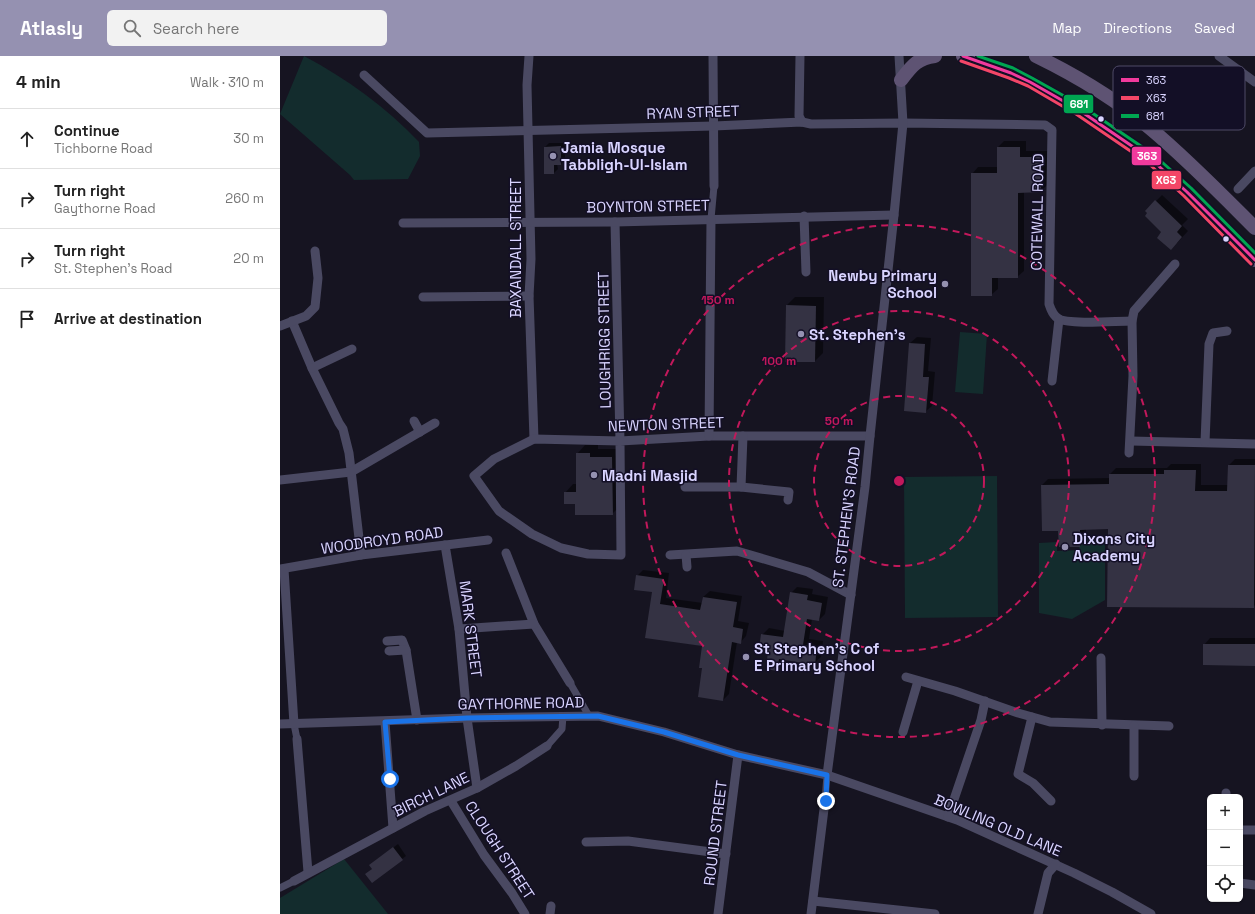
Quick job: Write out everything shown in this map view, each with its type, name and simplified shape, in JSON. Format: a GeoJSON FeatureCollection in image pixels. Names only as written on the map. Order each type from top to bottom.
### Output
{"type":"FeatureCollection","features":[{"type":"Feature","properties":{"kind":"main road"},"geometry":{"type":"LineString","coordinates":[[901,80],[912,65],[927,57],[935,56]]}},
{"type":"Feature","properties":{"kind":"main road"},"geometry":{"type":"LineString","coordinates":[[963,56],[978,59],[1030,82],[1088,116],[1151,159],[1197,202],[1255,260]]}},
{"type":"Feature","properties":{"kind":"main road"},"geometry":{"type":"LineString","coordinates":[[1036,56],[1070,74],[1113,100]]}},
{"type":"Feature","properties":{"kind":"main road"},"geometry":{"type":"LineString","coordinates":[[1152,130],[1196,168],[1255,228]]}},
{"type":"Feature","properties":{"kind":"street","name":"BAXANDALL STREET"},"geometry":{"type":"LineString","coordinates":[[529,56],[527,85],[530,222],[529,296],[534,440]]}},
{"type":"Feature","properties":{"kind":"street"},"geometry":{"type":"LineString","coordinates":[[709,436],[711,219],[714,186],[713,56]]}},
{"type":"Feature","properties":{"kind":"street"},"geometry":{"type":"LineString","coordinates":[[800,56],[799,116],[802,122]]}},
{"type":"Feature","properties":{"kind":"street","name":"ST. STEPHEN'S ROAD"},"geometry":{"type":"LineString","coordinates":[[811,914],[826,801],[827,775],[865,487],[894,215],[903,123],[899,56]]}},
{"type":"Feature","properties":{"kind":"street"},"geometry":{"type":"LineString","coordinates":[[1219,56],[1233,66]]}},
{"type":"Feature","properties":{"kind":"street","name":"RYAN STREET"},"geometry":{"type":"LineString","coordinates":[[364,75],[427,133],[714,126],[802,122],[810,124],[903,123],[1045,125]]}},
{"type":"Feature","properties":{"kind":"street"},"geometry":{"type":"LineString","coordinates":[[1245,75],[1255,82]]}},
{"type":"Feature","properties":{"kind":"street","name":"COTEWALL ROAD"},"geometry":{"type":"LineString","coordinates":[[1045,125],[1052,130],[1049,304],[1053,314],[1059,319]]}},
{"type":"Feature","properties":{"kind":"street"},"geometry":{"type":"LineString","coordinates":[[1238,188],[1255,171]]}},
{"type":"Feature","properties":{"kind":"street","name":"BOYNTON STREET"},"geometry":{"type":"LineString","coordinates":[[403,223],[615,222],[804,216],[894,215]]}},
{"type":"Feature","properties":{"kind":"street"},"geometry":{"type":"LineString","coordinates":[[804,216],[806,272]]}},
{"type":"Feature","properties":{"kind":"street","name":"LOUGHRIGG STREET"},"geometry":{"type":"LineString","coordinates":[[615,222],[621,554]]}},
{"type":"Feature","properties":{"kind":"street"},"geometry":{"type":"LineString","coordinates":[[280,326],[306,316],[316,307],[318,278],[315,251]]}},
{"type":"Feature","properties":{"kind":"street"},"geometry":{"type":"LineString","coordinates":[[1130,453],[1133,376],[1132,322],[1134,312],[1175,264]]}},
{"type":"Feature","properties":{"kind":"street"},"geometry":{"type":"LineString","coordinates":[[423,297],[529,296]]}},
{"type":"Feature","properties":{"kind":"street"},"geometry":{"type":"LineString","coordinates":[[1052,381],[1059,319],[1073,322],[1132,322]]}},
{"type":"Feature","properties":{"kind":"street"},"geometry":{"type":"LineString","coordinates":[[292,321],[312,368],[339,424],[343,428],[349,452],[360,555]]}},
{"type":"Feature","properties":{"kind":"street"},"geometry":{"type":"LineString","coordinates":[[1205,442],[1206,381],[1209,344],[1213,333],[1227,331]]}},
{"type":"Feature","properties":{"kind":"street"},"geometry":{"type":"LineString","coordinates":[[312,368],[352,349]]}},
{"type":"Feature","properties":{"kind":"street"},"geometry":{"type":"LineString","coordinates":[[414,421],[420,432]]}},
{"type":"Feature","properties":{"kind":"street"},"geometry":{"type":"LineString","coordinates":[[280,480],[351,472],[435,423]]}},
{"type":"Feature","properties":{"kind":"street","name":"NEWTON STREET"},"geometry":{"type":"LineString","coordinates":[[621,554],[588,554],[561,548],[532,534],[499,512],[474,476],[494,459],[534,440],[620,441],[709,436],[870,436]]}},
{"type":"Feature","properties":{"kind":"street"},"geometry":{"type":"LineString","coordinates":[[741,487],[743,436]]}},
{"type":"Feature","properties":{"kind":"street"},"geometry":{"type":"LineString","coordinates":[[1131,441],[1255,444]]}},
{"type":"Feature","properties":{"kind":"street"},"geometry":{"type":"LineString","coordinates":[[685,487],[741,487],[789,492],[788,500]]}},
{"type":"Feature","properties":{"kind":"street","name":"WOODROYD ROAD"},"geometry":{"type":"LineString","coordinates":[[282,569],[360,555],[488,540]]}},
{"type":"Feature","properties":{"kind":"street","name":"MARK STREET"},"geometry":{"type":"LineString","coordinates":[[445,545],[459,630],[467,718],[477,788]]}},
{"type":"Feature","properties":{"kind":"street"},"geometry":{"type":"LineString","coordinates":[[670,556],[737,551],[808,572],[851,595]]}},
{"type":"Feature","properties":{"kind":"street"},"geometry":{"type":"LineString","coordinates":[[506,552],[534,624],[589,716]]}},
{"type":"Feature","properties":{"kind":"street"},"geometry":{"type":"LineString","coordinates":[[686,555],[687,567]]}},
{"type":"Feature","properties":{"kind":"street"},"geometry":{"type":"LineString","coordinates":[[282,569],[294,724],[298,739],[308,872]]}},
{"type":"Feature","properties":{"kind":"street"},"geometry":{"type":"LineString","coordinates":[[459,630],[534,624]]}},
{"type":"Feature","properties":{"kind":"street"},"geometry":{"type":"LineString","coordinates":[[387,641],[402,640],[406,650],[417,720]]}},
{"type":"Feature","properties":{"kind":"street"},"geometry":{"type":"LineString","coordinates":[[389,651],[406,650]]}},
{"type":"Feature","properties":{"kind":"street"},"geometry":{"type":"LineString","coordinates":[[1101,658],[1102,725]]}},
{"type":"Feature","properties":{"kind":"street"},"geometry":{"type":"LineString","coordinates":[[906,677],[955,691],[1050,722],[1102,725],[1168,726]]}},
{"type":"Feature","properties":{"kind":"street"},"geometry":{"type":"LineString","coordinates":[[902,732],[918,680]]}},
{"type":"Feature","properties":{"kind":"street"},"geometry":{"type":"LineString","coordinates":[[948,817],[986,702]]}},
{"type":"Feature","properties":{"kind":"street","name":"BIRCH LANE"},"geometry":{"type":"LineString","coordinates":[[294,881],[308,872],[425,811],[451,801],[516,766],[547,746],[562,729],[563,716]]}},
{"type":"Feature","properties":{"kind":"street","name":"GAYTHORNE ROAD"},"geometry":{"type":"LineString","coordinates":[[280,724],[385,722],[467,718],[598,716],[664,732],[738,755],[827,775]]}},
{"type":"Feature","properties":{"kind":"street"},"geometry":{"type":"LineString","coordinates":[[1032,717],[1018,774],[1033,783],[1051,801]]}},
{"type":"Feature","properties":{"kind":"street"},"geometry":{"type":"LineString","coordinates":[[385,722],[393,828]]}},
{"type":"Feature","properties":{"kind":"street"},"geometry":{"type":"LineString","coordinates":[[1134,726],[1134,776]]}},
{"type":"Feature","properties":{"kind":"street","name":"ROUND STREET"},"geometry":{"type":"LineString","coordinates":[[718,914],[738,755]]}},
{"type":"Feature","properties":{"kind":"street","name":"BOWLING OLD LANE"},"geometry":{"type":"LineString","coordinates":[[827,775],[957,820],[1056,864],[1112,892],[1151,914]]}},
{"type":"Feature","properties":{"kind":"street","name":"CLOUGH STREET"},"geometry":{"type":"LineString","coordinates":[[451,801],[484,856],[512,893],[525,914]]}},
{"type":"Feature","properties":{"kind":"street"},"geometry":{"type":"LineString","coordinates":[[1243,830],[1255,830]]}},
{"type":"Feature","properties":{"kind":"street"},"geometry":{"type":"LineString","coordinates":[[586,842],[628,841],[726,854]]}},
{"type":"Feature","properties":{"kind":"street"},"geometry":{"type":"LineString","coordinates":[[1038,914],[1048,873],[1056,864]]}},
{"type":"Feature","properties":{"kind":"street"},"geometry":{"type":"LineString","coordinates":[[280,888],[294,881]]}},
{"type":"Feature","properties":{"kind":"street"},"geometry":{"type":"LineString","coordinates":[[1243,883],[1255,885]]}},
{"type":"Feature","properties":{"kind":"street"},"geometry":{"type":"LineString","coordinates":[[813,901],[935,914]]}},
{"type":"Feature","properties":{"kind":"green space"},"geometry":{"type":"Polygon","coordinates":[[[304,56],[365,94],[393,117],[419,142],[420,156],[408,179],[354,180],[280,114],[304,56]]]}},
{"type":"Feature","properties":{"kind":"green space"},"geometry":{"type":"Polygon","coordinates":[[[960,332],[987,334],[983,394],[955,392],[960,332]]]}},
{"type":"Feature","properties":{"kind":"green space"},"geometry":{"type":"Polygon","coordinates":[[[997,476],[998,617],[905,618],[904,477],[997,476]]]}},
{"type":"Feature","properties":{"kind":"green space"},"geometry":{"type":"Polygon","coordinates":[[[1080,538],[1105,539],[1105,600],[1072,619],[1039,613],[1039,543],[1057,542],[1057,551],[1079,550],[1080,538]]]}},
{"type":"Feature","properties":{"kind":"green space"},"geometry":{"type":"Polygon","coordinates":[[[344,859],[388,914],[280,914],[280,898],[344,859]]]}},
{"type":"Feature","properties":{"kind":"building","name":"Jamia Mosque Tabbligh-Ul-Islam"},"geometry":{"type":"Polygon","coordinates":[[[561,146],[561,165],[554,165],[554,174],[544,174],[544,147],[561,146]]]}},
{"type":"Feature","properties":{"kind":"building"},"geometry":{"type":"Polygon","coordinates":[[[997,147],[1020,147],[1020,157],[1041,157],[1041,192],[1018,193],[1018,278],[992,278],[992,296],[971,296],[971,173],[997,173],[997,147]]]}},
{"type":"Feature","properties":{"kind":"building"},"geometry":{"type":"Polygon","coordinates":[[[1155,200],[1182,226],[1177,232],[1182,237],[1171,250],[1157,238],[1161,232],[1145,216],[1147,213],[1145,211],[1155,200]]]}},
{"type":"Feature","properties":{"kind":"building","name":"St. Stephen's"},"geometry":{"type":"Polygon","coordinates":[[[786,305],[816,306],[815,362],[785,362],[786,305]]]}},
{"type":"Feature","properties":{"kind":"building"},"geometry":{"type":"Polygon","coordinates":[[[909,343],[925,344],[923,377],[929,377],[926,413],[904,411],[909,343]]]}},
{"type":"Feature","properties":{"kind":"building","name":"Madni Masjid"},"geometry":{"type":"Polygon","coordinates":[[[576,453],[590,453],[590,457],[612,457],[613,515],[575,515],[575,504],[564,504],[564,492],[576,492],[576,453]]]}},
{"type":"Feature","properties":{"kind":"building"},"geometry":{"type":"Polygon","coordinates":[[[1228,465],[1255,465],[1254,608],[1107,607],[1108,529],[1080,530],[1080,547],[1059,547],[1058,531],[1042,531],[1041,485],[1109,484],[1109,474],[1164,474],[1164,470],[1196,470],[1195,491],[1227,491],[1228,465]]]}},
{"type":"Feature","properties":{"kind":"building"},"geometry":{"type":"Polygon","coordinates":[[[636,575],[664,579],[660,604],[700,610],[703,597],[737,602],[733,627],[743,629],[741,644],[732,642],[723,701],[698,697],[702,668],[699,668],[702,646],[645,638],[652,592],[634,590],[636,575]]]}},
{"type":"Feature","properties":{"kind":"building"},"geometry":{"type":"Polygon","coordinates":[[[790,592],[808,595],[807,600],[822,603],[819,621],[807,619],[803,645],[817,647],[815,665],[779,659],[777,671],[766,669],[768,651],[759,649],[761,634],[783,637],[790,592]]]}},
{"type":"Feature","properties":{"kind":"building"},"geometry":{"type":"Polygon","coordinates":[[[1203,644],[1255,644],[1255,666],[1203,665],[1203,644]]]}},
{"type":"Feature","properties":{"kind":"building"},"geometry":{"type":"Polygon","coordinates":[[[393,847],[403,860],[372,883],[365,874],[372,869],[369,865],[393,847]]]}},
{"type":"Feature","properties":{"kind":"transit line","name":"363"},"geometry":{"type":"LineString","coordinates":[[963,56],[1011,73],[1030,82],[1079,110],[1151,159],[1187,192],[1255,260]]}},
{"type":"Feature","properties":{"kind":"transit line","name":"681"},"geometry":{"type":"LineString","coordinates":[[978,56],[1013,68],[1032,78],[1082,106],[1113,127]]}},
{"type":"Feature","properties":{"kind":"transit line","name":"X63"},"geometry":{"type":"LineString","coordinates":[[961,61],[1028,86],[1076,114],[1148,163],[1184,196],[1251,264]]}},
{"type":"Feature","properties":{"kind":"transit line","name":"681"},"geometry":{"type":"LineString","coordinates":[[1117,130],[1154,155],[1191,188],[1255,253]]}},
{"type":"Feature","properties":{"kind":"place","name":"Jamia Mosque Tabbligh-Ul-Islam"},"geometry":{"type":"Point","coordinates":[553,156]}},
{"type":"Feature","properties":{"kind":"place","name":"Newby Primary School"},"geometry":{"type":"Point","coordinates":[945,284]}},
{"type":"Feature","properties":{"kind":"place","name":"St. Stephen's"},"geometry":{"type":"Point","coordinates":[801,334]}},
{"type":"Feature","properties":{"kind":"place","name":"Madni Masjid"},"geometry":{"type":"Point","coordinates":[594,475]}},
{"type":"Feature","properties":{"kind":"place","name":"Dixons City Academy"},"geometry":{"type":"Point","coordinates":[1065,547]}},
{"type":"Feature","properties":{"kind":"place","name":"St Stephen's C of E Primary School"},"geometry":{"type":"Point","coordinates":[746,657]}},
{"type":"Feature","properties":{"kind":"route"},"geometry":{"type":"LineString","coordinates":[[390,779],[385,722],[467,718],[598,716],[664,732],[751,759],[827,775],[826,801]]}}]}
